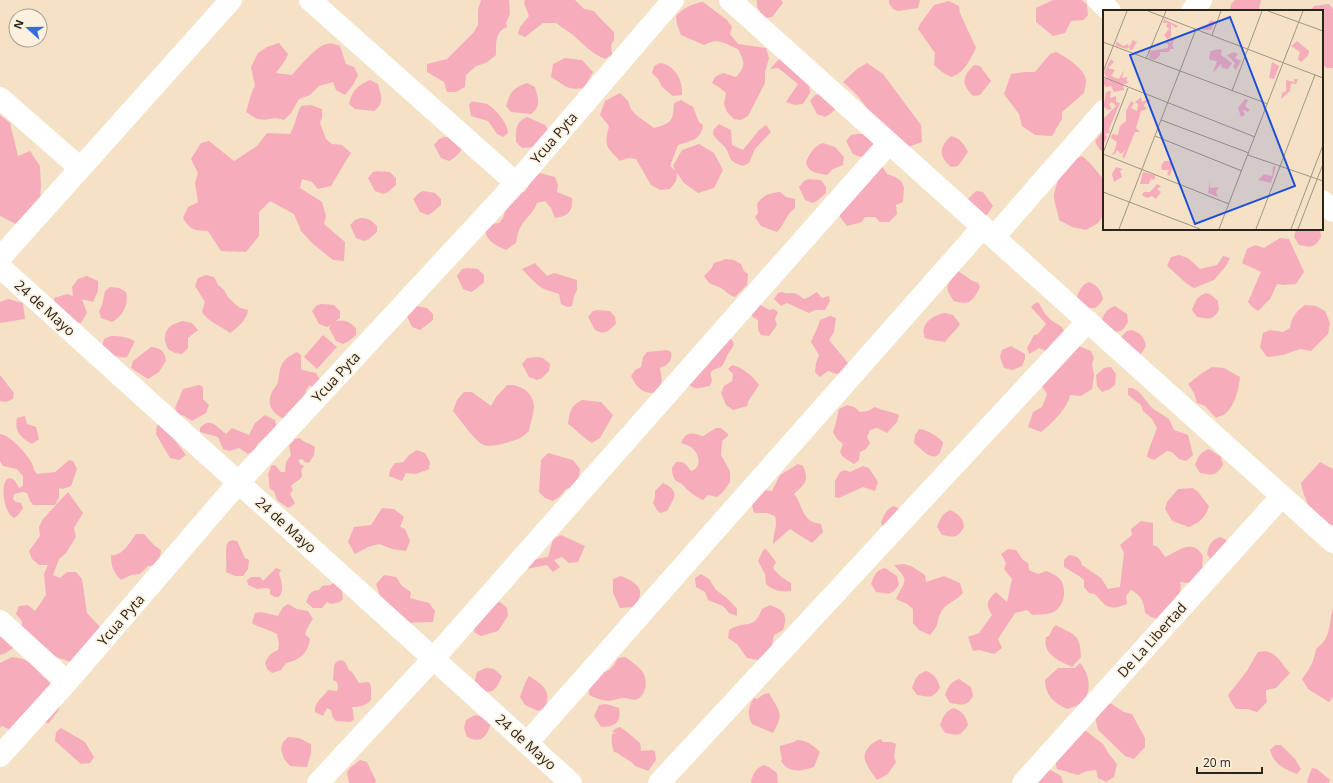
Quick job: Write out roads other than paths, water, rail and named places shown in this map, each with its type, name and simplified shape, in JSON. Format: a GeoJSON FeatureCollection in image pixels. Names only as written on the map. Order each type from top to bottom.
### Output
{"type":"FeatureCollection","features":[{"type":"Feature","properties":{"kind":"street"},"geometry":{"type":"LineString","coordinates":[[0,258],[231,0]]}},
{"type":"Feature","properties":{"kind":"street"},"geometry":{"type":"LineString","coordinates":[[310,0],[516,183]]}},
{"type":"Feature","properties":{"kind":"street","name":"Ycua Pyta"},"geometry":{"type":"LineString","coordinates":[[0,756],[67,682],[239,482],[516,183],[673,0]]}},
{"type":"Feature","properties":{"kind":"street"},"geometry":{"type":"LineString","coordinates":[[730,0],[1333,542]]}},
{"type":"Feature","properties":{"kind":"street"},"geometry":{"type":"LineString","coordinates":[[1098,0],[1109,10]]}},
{"type":"Feature","properties":{"kind":"street"},"geometry":{"type":"LineString","coordinates":[[1193,10],[1201,0]]}},
{"type":"Feature","properties":{"kind":"street"},"geometry":{"type":"LineString","coordinates":[[0,98],[80,168]]}},
{"type":"Feature","properties":{"kind":"street"},"geometry":{"type":"LineString","coordinates":[[527,743],[988,232],[1103,112]]}},
{"type":"Feature","properties":{"kind":"street"},"geometry":{"type":"LineString","coordinates":[[318,783],[433,659],[889,143]]}},
{"type":"Feature","properties":{"kind":"street"},"geometry":{"type":"LineString","coordinates":[[1323,202],[1333,211]]}},
{"type":"Feature","properties":{"kind":"street","name":"24 de Mayo"},"geometry":{"type":"LineString","coordinates":[[0,267],[571,783]]}},
{"type":"Feature","properties":{"kind":"street"},"geometry":{"type":"LineString","coordinates":[[659,783],[1088,321]]}},
{"type":"Feature","properties":{"kind":"street","name":"De La Libertad"},"geometry":{"type":"LineString","coordinates":[[1022,783],[1282,496]]}},
{"type":"Feature","properties":{"kind":"street"},"geometry":{"type":"LineString","coordinates":[[0,621],[67,682]]}}]}
